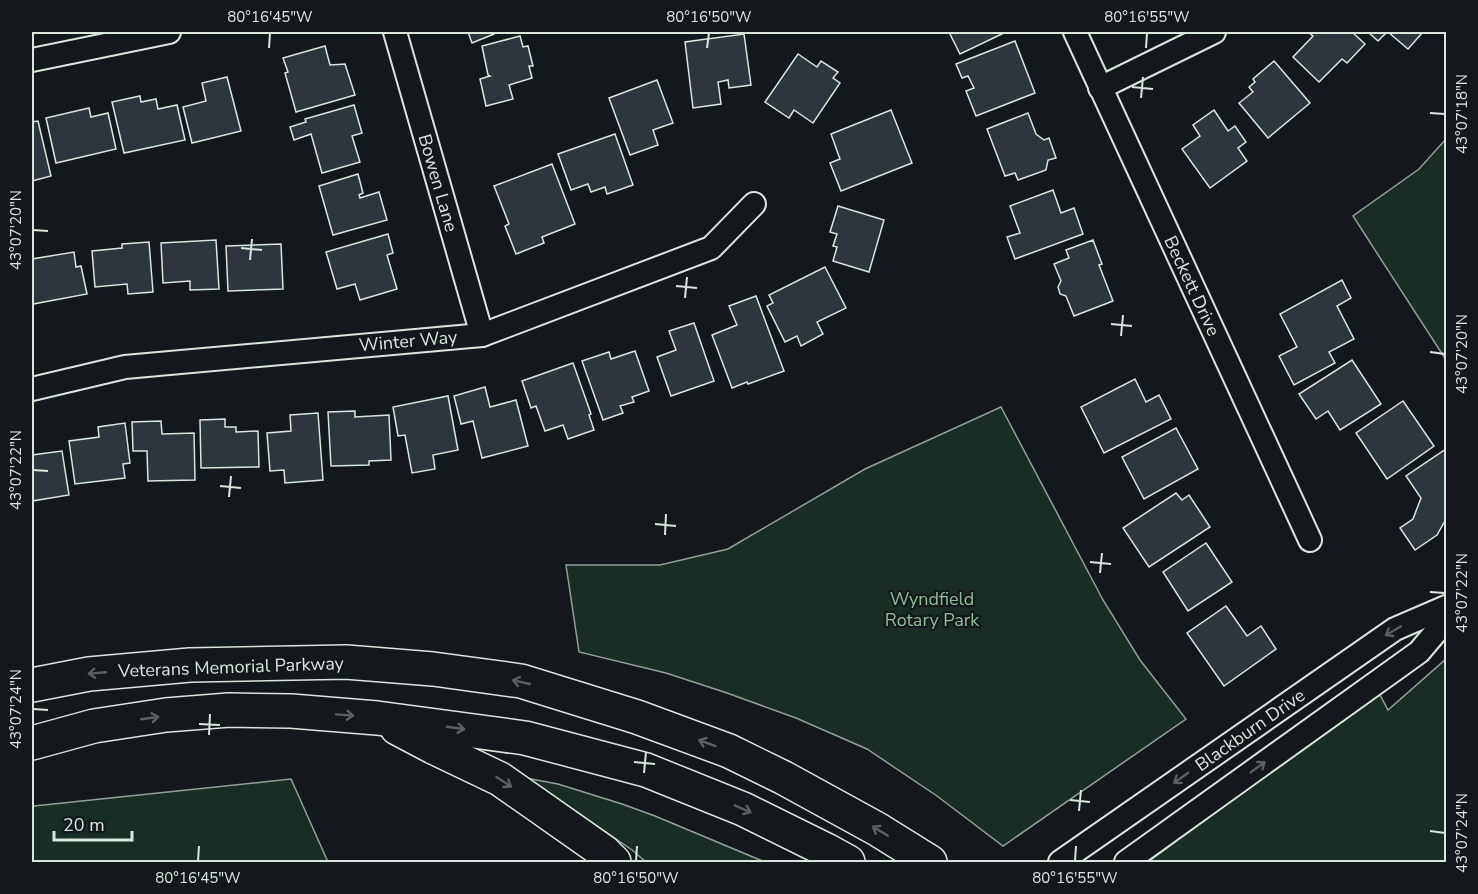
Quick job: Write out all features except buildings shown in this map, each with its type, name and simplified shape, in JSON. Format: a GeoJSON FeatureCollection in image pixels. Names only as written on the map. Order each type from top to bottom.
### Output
{"type":"FeatureCollection","features":[{"type":"Feature","properties":{"kind":"main road","name":"Veterans Memorial Parkway"},"geometry":{"type":"LineString","coordinates":[[32,685],[89,674],[190,665],[346,662],[433,669],[521,681],[638,717],[729,751],[877,829],[930,862]]}},
{"type":"Feature","properties":{"kind":"main road"},"geometry":{"type":"LineString","coordinates":[[32,743],[94,726],[166,715],[229,710],[291,711],[377,717],[525,738],[646,770],[743,809],[848,862]]}},
{"type":"Feature","properties":{"kind":"main road"},"geometry":{"type":"LineString","coordinates":[[377,717],[500,779],[604,852],[614,862]]}},
{"type":"Feature","properties":{"kind":"street","name":"Bowen Lane"},"geometry":{"type":"LineString","coordinates":[[395,32],[482,335]]}},
{"type":"Feature","properties":{"kind":"street","name":"Beckett Drive"},"geometry":{"type":"LineString","coordinates":[[1075,32],[1310,540]]}},
{"type":"Feature","properties":{"kind":"street"},"geometry":{"type":"LineString","coordinates":[[1100,88],[1214,32]]}},
{"type":"Feature","properties":{"kind":"street"},"geometry":{"type":"LineString","coordinates":[[32,60],[158,33]]}},
{"type":"Feature","properties":{"kind":"street","name":"Winter Way"},"geometry":{"type":"LineString","coordinates":[[32,389],[125,367],[482,335],[711,248],[754,204]]}},
{"type":"Feature","properties":{"kind":"street","name":"Blackburn Drive"},"geometry":{"type":"LineString","coordinates":[[1060,862],[1395,628],[1446,607]]}},
{"type":"Feature","properties":{"kind":"street","name":"Blackburn Drive"},"geometry":{"type":"LineString","coordinates":[[1126,862],[1419,652],[1446,620]]}},
{"type":"Feature","properties":{"kind":"green space"},"geometry":{"type":"Polygon","coordinates":[[[1446,139],[1446,360],[1353,216],[1419,169],[1446,139]]]}},
{"type":"Feature","properties":{"kind":"green space","name":"Wyndfield Rotary Park"},"geometry":{"type":"Polygon","coordinates":[[[1001,407],[1103,600],[1140,660],[1186,719],[1003,846],[937,796],[867,749],[796,718],[727,693],[666,673],[579,652],[566,565],[660,565],[728,549],[865,469],[1001,407]]]}},
{"type":"Feature","properties":{"kind":"green space"},"geometry":{"type":"Polygon","coordinates":[[[1446,659],[1446,862],[1148,862],[1379,693],[1388,710],[1446,659]]]}},
{"type":"Feature","properties":{"kind":"green space"},"geometry":{"type":"Polygon","coordinates":[[[526,778],[558,784],[622,804],[765,862],[646,862],[632,850],[526,778]]]}},
{"type":"Feature","properties":{"kind":"green space"},"geometry":{"type":"Polygon","coordinates":[[[291,779],[328,862],[32,862],[32,808],[34,806],[291,779]]]}}]}
